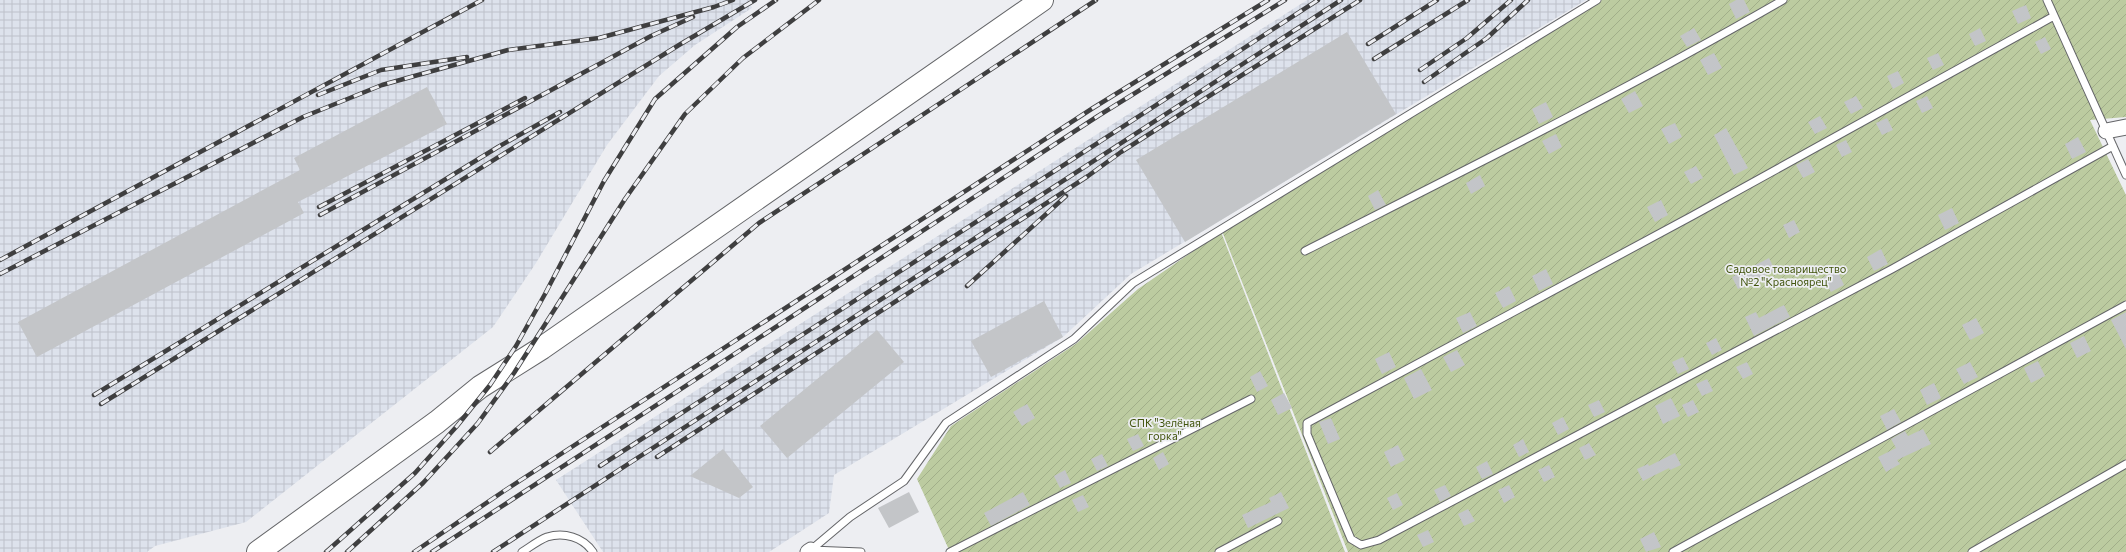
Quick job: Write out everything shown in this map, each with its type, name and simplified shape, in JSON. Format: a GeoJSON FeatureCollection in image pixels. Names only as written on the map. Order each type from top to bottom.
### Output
{"type":"FeatureCollection","features":[{"type":"Feature","properties":{"kind":"highway"},"geometry":{"type":"LineString","coordinates":[[258,552],[437,422],[480,387],[542,348],[1042,0]]}},
{"type":"Feature","properties":{"kind":"street"},"geometry":{"type":"LineString","coordinates":[[2106,131],[2126,127]]}},
{"type":"Feature","properties":{"kind":"lane"},"geometry":{"type":"LineString","coordinates":[[810,551],[850,517],[904,481],[946,423],[1074,339],[1133,283],[1597,0]]}},
{"type":"Feature","properties":{"kind":"lane"},"geometry":{"type":"LineString","coordinates":[[1305,251],[1572,114],[1728,32],[1783,0]]}},
{"type":"Feature","properties":{"kind":"lane"},"geometry":{"type":"LineString","coordinates":[[2047,0],[2126,175]]}},
{"type":"Feature","properties":{"kind":"lane"},"geometry":{"type":"LineString","coordinates":[[2054,16],[1692,216],[1307,423],[1307,434],[1351,539],[1361,545],[1379,540],[1892,269],[2113,146]]}},
{"type":"Feature","properties":{"kind":"lane"},"geometry":{"type":"LineString","coordinates":[[1673,552],[2126,304]]}},
{"type":"Feature","properties":{"kind":"lane"},"geometry":{"type":"LineString","coordinates":[[950,552],[1251,400]]}},
{"type":"Feature","properties":{"kind":"lane"},"geometry":{"type":"LineString","coordinates":[[1972,552],[2126,464]]}},
{"type":"Feature","properties":{"kind":"lane"},"geometry":{"type":"LineString","coordinates":[[1218,552],[1278,521]]}},
{"type":"Feature","properties":{"kind":"lane"},"geometry":{"type":"LineString","coordinates":[[522,552],[547,537],[570,535],[588,545],[593,552]]}},
{"type":"Feature","properties":{"kind":"lane"},"geometry":{"type":"LineString","coordinates":[[810,551],[861,552]]}},
{"type":"Feature","properties":{"kind":"shaded area"},"geometry":{"type":"Polygon","coordinates":[[[0,0],[749,0],[752,8],[695,45],[659,76],[607,145],[536,263],[493,327],[246,522],[155,546],[147,552],[0,552],[0,0]]]}},
{"type":"Feature","properties":{"kind":"shaded area"},"geometry":{"type":"Polygon","coordinates":[[[1307,0],[1586,0],[1131,274],[1063,337],[834,475],[829,513],[769,552],[603,552],[556,480],[1307,0]]]}},
{"type":"Feature","properties":{"kind":"green space","name":"Садовое товарищество №2 \"Красноярец\""},"geometry":{"type":"Polygon","coordinates":[[[1602,0],[2126,0],[2126,117],[2090,120],[2126,195],[2126,552],[1348,552],[1222,231],[1602,0]]]}},
{"type":"Feature","properties":{"kind":"green space","name":"СПК \"Зелёная горка\""},"geometry":{"type":"Polygon","coordinates":[[[1221,232],[1345,552],[950,552],[917,479],[951,426],[1077,343],[1138,289],[1221,232]]]}},
{"type":"Feature","properties":{"kind":"building"},"geometry":{"type":"Polygon","coordinates":[[[1736,0],[1744,0],[1750,12],[1736,19],[1729,4],[1736,0]]]}},
{"type":"Feature","properties":{"kind":"building"},"geometry":{"type":"Polygon","coordinates":[[[2026,5],[2031,18],[2018,24],[2012,11],[2026,5]]]}},
{"type":"Feature","properties":{"kind":"building"},"geometry":{"type":"Polygon","coordinates":[[[1694,28],[1701,40],[1687,47],[1680,36],[1694,28]]]}},
{"type":"Feature","properties":{"kind":"building"},"geometry":{"type":"Polygon","coordinates":[[[1980,28],[1986,41],[1975,46],[1969,34],[1980,28]]]}},
{"type":"Feature","properties":{"kind":"building"},"geometry":{"type":"Polygon","coordinates":[[[1347,32],[1396,114],[1185,242],[1136,160],[1347,32]]]}},
{"type":"Feature","properties":{"kind":"building"},"geometry":{"type":"Polygon","coordinates":[[[2045,37],[2051,49],[2041,54],[2035,42],[2045,37]]]}},
{"type":"Feature","properties":{"kind":"building"},"geometry":{"type":"Polygon","coordinates":[[[1714,53],[1722,68],[1708,75],[1700,60],[1714,53]]]}},
{"type":"Feature","properties":{"kind":"building"},"geometry":{"type":"Polygon","coordinates":[[[1938,53],[1944,65],[1933,70],[1927,58],[1938,53]]]}},
{"type":"Feature","properties":{"kind":"building"},"geometry":{"type":"Polygon","coordinates":[[[1898,71],[1904,83],[1893,89],[1887,76],[1898,71]]]}},
{"type":"Feature","properties":{"kind":"building"},"geometry":{"type":"Polygon","coordinates":[[[427,87],[447,124],[298,202],[304,213],[37,357],[18,322],[300,170],[294,158],[427,87]]]}},
{"type":"Feature","properties":{"kind":"building"},"geometry":{"type":"Polygon","coordinates":[[[1635,91],[1643,106],[1629,113],[1621,99],[1635,91]]]}},
{"type":"Feature","properties":{"kind":"building"},"geometry":{"type":"Polygon","coordinates":[[[1856,96],[1863,108],[1851,114],[1844,102],[1856,96]]]}},
{"type":"Feature","properties":{"kind":"building"},"geometry":{"type":"Polygon","coordinates":[[[1927,96],[1933,108],[1922,113],[1916,101],[1927,96]]]}},
{"type":"Feature","properties":{"kind":"building"},"geometry":{"type":"Polygon","coordinates":[[[1546,102],[1553,117],[1539,124],[1532,109],[1546,102]]]}},
{"type":"Feature","properties":{"kind":"building"},"geometry":{"type":"Polygon","coordinates":[[[1820,116],[1827,128],[1815,134],[1808,122],[1820,116]]]}},
{"type":"Feature","properties":{"kind":"building"},"geometry":{"type":"Polygon","coordinates":[[[1887,118],[1893,130],[1882,135],[1876,123],[1887,118]]]}},
{"type":"Feature","properties":{"kind":"building"},"geometry":{"type":"Polygon","coordinates":[[[1675,123],[1682,137],[1669,144],[1661,129],[1675,123]]]}},
{"type":"Feature","properties":{"kind":"building"},"geometry":{"type":"Polygon","coordinates":[[[1726,128],[1748,168],[1734,175],[1714,135],[1726,128]]]}},
{"type":"Feature","properties":{"kind":"building"},"geometry":{"type":"Polygon","coordinates":[[[1556,134],[1562,147],[1549,154],[1542,141],[1556,134]]]}},
{"type":"Feature","properties":{"kind":"building"},"geometry":{"type":"Polygon","coordinates":[[[2078,137],[2086,152],[2072,159],[2065,144],[2078,137]]]}},
{"type":"Feature","properties":{"kind":"building"},"geometry":{"type":"Polygon","coordinates":[[[1846,140],[1852,152],[1842,157],[1836,145],[1846,140]]]}},
{"type":"Feature","properties":{"kind":"building"},"geometry":{"type":"Polygon","coordinates":[[[1808,159],[1815,172],[1803,178],[1796,165],[1808,159]]]}},
{"type":"Feature","properties":{"kind":"building"},"geometry":{"type":"Polygon","coordinates":[[[1696,166],[1703,178],[1691,184],[1684,172],[1696,166]]]}},
{"type":"Feature","properties":{"kind":"building"},"geometry":{"type":"Polygon","coordinates":[[[1480,175],[1485,186],[1471,194],[1466,183],[1480,175]]]}},
{"type":"Feature","properties":{"kind":"building"},"geometry":{"type":"Polygon","coordinates":[[[1378,190],[1386,205],[1375,210],[1368,196],[1378,190]]]}},
{"type":"Feature","properties":{"kind":"building"},"geometry":{"type":"Polygon","coordinates":[[[1661,200],[1668,215],[1655,222],[1647,207],[1661,200]]]}},
{"type":"Feature","properties":{"kind":"building"},"geometry":{"type":"Polygon","coordinates":[[[1952,208],[1959,223],[1945,230],[1938,215],[1952,208]]]}},
{"type":"Feature","properties":{"kind":"building"},"geometry":{"type":"Polygon","coordinates":[[[1794,220],[1800,232],[1789,238],[1783,225],[1794,220]]]}},
{"type":"Feature","properties":{"kind":"building"},"geometry":{"type":"Polygon","coordinates":[[[1881,249],[1888,264],[1874,271],[1867,257],[1881,249]]]}},
{"type":"Feature","properties":{"kind":"building"},"geometry":{"type":"Polygon","coordinates":[[[1769,258],[1775,270],[1738,289],[1732,277],[1769,258]]]}},
{"type":"Feature","properties":{"kind":"building"},"geometry":{"type":"Polygon","coordinates":[[[1546,269],[1553,284],[1539,291],[1532,276],[1546,269]]]}},
{"type":"Feature","properties":{"kind":"building"},"geometry":{"type":"Polygon","coordinates":[[[1837,270],[1844,285],[1831,292],[1823,278],[1837,270]]]}},
{"type":"Feature","properties":{"kind":"building"},"geometry":{"type":"Polygon","coordinates":[[[1509,286],[1516,301],[1503,308],[1495,293],[1509,286]]]}},
{"type":"Feature","properties":{"kind":"building"},"geometry":{"type":"Polygon","coordinates":[[[1044,301],[1063,337],[991,377],[971,341],[1044,301]]]}},
{"type":"Feature","properties":{"kind":"building"},"geometry":{"type":"Polygon","coordinates":[[[1784,305],[1790,317],[1754,336],[1745,317],[1756,312],[1759,318],[1784,305]]]}},
{"type":"Feature","properties":{"kind":"building"},"geometry":{"type":"Polygon","coordinates":[[[1470,312],[1477,326],[1463,333],[1456,318],[1470,312]]]}},
{"type":"Feature","properties":{"kind":"building"},"geometry":{"type":"Polygon","coordinates":[[[2126,312],[2126,349],[2111,320],[2126,312]]]}},
{"type":"Feature","properties":{"kind":"building"},"geometry":{"type":"Polygon","coordinates":[[[1976,318],[1984,333],[1970,340],[1962,325],[1976,318]]]}},
{"type":"Feature","properties":{"kind":"building"},"geometry":{"type":"Polygon","coordinates":[[[877,330],[904,362],[787,458],[760,426],[877,330]]]}},
{"type":"Feature","properties":{"kind":"building"},"geometry":{"type":"Polygon","coordinates":[[[2084,336],[2091,351],[2077,358],[2070,343],[2084,336]]]}},
{"type":"Feature","properties":{"kind":"building"},"geometry":{"type":"Polygon","coordinates":[[[1716,338],[1722,350],[1712,355],[1706,343],[1716,338]]]}},
{"type":"Feature","properties":{"kind":"building"},"geometry":{"type":"Polygon","coordinates":[[[1457,350],[1465,365],[1451,372],[1443,357],[1457,350]]]}},
{"type":"Feature","properties":{"kind":"building"},"geometry":{"type":"Polygon","coordinates":[[[1389,352],[1396,367],[1382,374],[1375,359],[1389,352]]]}},
{"type":"Feature","properties":{"kind":"building"},"geometry":{"type":"Polygon","coordinates":[[[1683,357],[1689,369],[1678,374],[1672,362],[1683,357]]]}},
{"type":"Feature","properties":{"kind":"building"},"geometry":{"type":"Polygon","coordinates":[[[2038,361],[2045,376],[2031,383],[2024,368],[2038,361]]]}},
{"type":"Feature","properties":{"kind":"building"},"geometry":{"type":"Polygon","coordinates":[[[1747,362],[1753,374],[1743,379],[1736,367],[1747,362]]]}},
{"type":"Feature","properties":{"kind":"building"},"geometry":{"type":"Polygon","coordinates":[[[1970,362],[1978,377],[1964,384],[1956,369],[1970,362]]]}},
{"type":"Feature","properties":{"kind":"building"},"geometry":{"type":"Polygon","coordinates":[[[1421,369],[1432,390],[1414,399],[1404,378],[1421,369]]]}},
{"type":"Feature","properties":{"kind":"building"},"geometry":{"type":"Polygon","coordinates":[[[1260,371],[1268,386],[1257,392],[1250,377],[1260,371]]]}},
{"type":"Feature","properties":{"kind":"building"},"geometry":{"type":"Polygon","coordinates":[[[1707,379],[1713,391],[1702,396],[1696,384],[1707,379]]]}},
{"type":"Feature","properties":{"kind":"building"},"geometry":{"type":"Polygon","coordinates":[[[1934,383],[1941,398],[1927,405],[1920,390],[1934,383]]]}},
{"type":"Feature","properties":{"kind":"building"},"geometry":{"type":"Polygon","coordinates":[[[1284,393],[1292,408],[1278,415],[1271,400],[1284,393]]]}},
{"type":"Feature","properties":{"kind":"building"},"geometry":{"type":"Polygon","coordinates":[[[1671,398],[1680,416],[1663,424],[1655,406],[1671,398]]]}},
{"type":"Feature","properties":{"kind":"building"},"geometry":{"type":"Polygon","coordinates":[[[1599,400],[1605,412],[1594,417],[1588,405],[1599,400]]]}},
{"type":"Feature","properties":{"kind":"building"},"geometry":{"type":"Polygon","coordinates":[[[1693,400],[1699,412],[1688,417],[1682,405],[1693,400]]]}},
{"type":"Feature","properties":{"kind":"building"},"geometry":{"type":"Polygon","coordinates":[[[1027,404],[1035,418],[1022,426],[1013,412],[1027,404]]]}},
{"type":"Feature","properties":{"kind":"building"},"geometry":{"type":"Polygon","coordinates":[[[1894,409],[1901,422],[1887,430],[1880,416],[1894,409]]]}},
{"type":"Feature","properties":{"kind":"building"},"geometry":{"type":"Polygon","coordinates":[[[1563,417],[1569,429],[1558,435],[1552,423],[1563,417]]]}},
{"type":"Feature","properties":{"kind":"building"},"geometry":{"type":"Polygon","coordinates":[[[1331,418],[1340,439],[1328,444],[1319,422],[1331,418]]]}},
{"type":"Feature","properties":{"kind":"building"},"geometry":{"type":"Polygon","coordinates":[[[1923,429],[1931,444],[1897,460],[1900,464],[1886,472],[1878,457],[1896,448],[1891,439],[1905,431],[1908,436],[1923,429]]]}},
{"type":"Feature","properties":{"kind":"building"},"geometry":{"type":"Polygon","coordinates":[[[1138,434],[1144,446],[1133,451],[1127,439],[1138,434]]]}},
{"type":"Feature","properties":{"kind":"building"},"geometry":{"type":"Polygon","coordinates":[[[1523,439],[1529,452],[1519,457],[1513,445],[1523,439]]]}},
{"type":"Feature","properties":{"kind":"building"},"geometry":{"type":"Polygon","coordinates":[[[1589,443],[1596,455],[1585,460],[1579,448],[1589,443]]]}},
{"type":"Feature","properties":{"kind":"building"},"geometry":{"type":"Polygon","coordinates":[[[1398,445],[1405,460],[1391,467],[1384,452],[1398,445]]]}},
{"type":"Feature","properties":{"kind":"building"},"geometry":{"type":"Polygon","coordinates":[[[723,449],[753,487],[739,498],[690,476],[723,449]]]}},
{"type":"Feature","properties":{"kind":"building"},"geometry":{"type":"Polygon","coordinates":[[[1163,452],[1169,464],[1159,470],[1153,458],[1163,452]]]}},
{"type":"Feature","properties":{"kind":"building"},"geometry":{"type":"Polygon","coordinates":[[[1675,453],[1681,465],[1670,470],[1669,468],[1643,481],[1637,469],[1648,464],[1649,466],[1675,453]]]}},
{"type":"Feature","properties":{"kind":"building"},"geometry":{"type":"Polygon","coordinates":[[[1102,454],[1108,466],[1097,471],[1091,459],[1102,454]]]}},
{"type":"Feature","properties":{"kind":"building"},"geometry":{"type":"Polygon","coordinates":[[[1487,461],[1493,474],[1482,479],[1476,467],[1487,461]]]}},
{"type":"Feature","properties":{"kind":"building"},"geometry":{"type":"Polygon","coordinates":[[[1549,465],[1555,477],[1544,482],[1538,470],[1549,465]]]}},
{"type":"Feature","properties":{"kind":"building"},"geometry":{"type":"Polygon","coordinates":[[[1065,470],[1071,483],[1060,488],[1054,476],[1065,470]]]}},
{"type":"Feature","properties":{"kind":"building"},"geometry":{"type":"Polygon","coordinates":[[[1445,485],[1451,496],[1440,502],[1434,490],[1445,485]]]}},
{"type":"Feature","properties":{"kind":"building"},"geometry":{"type":"Polygon","coordinates":[[[1509,485],[1515,497],[1504,503],[1498,490],[1509,485]]]}},
{"type":"Feature","properties":{"kind":"building"},"geometry":{"type":"Polygon","coordinates":[[[909,492],[919,512],[889,528],[878,508],[909,492]]]}},
{"type":"Feature","properties":{"kind":"building"},"geometry":{"type":"Polygon","coordinates":[[[1023,492],[1030,505],[991,526],[984,513],[1023,492]]]}},
{"type":"Feature","properties":{"kind":"building"},"geometry":{"type":"Polygon","coordinates":[[[1281,492],[1289,508],[1248,528],[1242,515],[1271,502],[1269,498],[1281,492]]]}},
{"type":"Feature","properties":{"kind":"building"},"geometry":{"type":"Polygon","coordinates":[[[1397,493],[1403,505],[1393,510],[1387,498],[1397,493]]]}},
{"type":"Feature","properties":{"kind":"building"},"geometry":{"type":"Polygon","coordinates":[[[1083,495],[1089,507],[1078,512],[1072,500],[1083,495]]]}},
{"type":"Feature","properties":{"kind":"building"},"geometry":{"type":"Polygon","coordinates":[[[1468,509],[1475,521],[1464,526],[1458,514],[1468,509]]]}},
{"type":"Feature","properties":{"kind":"building"},"geometry":{"type":"Polygon","coordinates":[[[1428,530],[1434,542],[1423,547],[1417,535],[1428,530]]]}},
{"type":"Feature","properties":{"kind":"building"},"geometry":{"type":"Polygon","coordinates":[[[1654,532],[1661,547],[1646,552],[1640,539],[1654,532]]]}},
{"type":"Feature","properties":{"kind":"railway"},"geometry":{"type":"LineString","coordinates":[[0,260],[482,0]]}},
{"type":"Feature","properties":{"kind":"railway"},"geometry":{"type":"LineString","coordinates":[[0,274],[303,117],[382,85],[508,50],[599,38],[714,7],[733,0]]}},
{"type":"Feature","properties":{"kind":"railway"},"geometry":{"type":"LineString","coordinates":[[101,404],[679,45],[755,0]]}},
{"type":"Feature","properties":{"kind":"railway"},"geometry":{"type":"LineString","coordinates":[[326,552],[415,473],[457,426],[490,385],[516,346],[604,181],[655,99],[737,27],[776,0]]}},
{"type":"Feature","properties":{"kind":"railway"},"geometry":{"type":"LineString","coordinates":[[347,552],[423,483],[478,423],[514,373],[625,199],[685,114],[743,58],[819,0]]}},
{"type":"Feature","properties":{"kind":"railway"},"geometry":{"type":"LineString","coordinates":[[490,452],[759,223],[1096,0]]}},
{"type":"Feature","properties":{"kind":"railway"},"geometry":{"type":"LineString","coordinates":[[414,552],[504,491],[1093,108],[1268,0]]}},
{"type":"Feature","properties":{"kind":"railway"},"geometry":{"type":"LineString","coordinates":[[432,552],[1098,116],[1285,0]]}},
{"type":"Feature","properties":{"kind":"railway"},"geometry":{"type":"LineString","coordinates":[[600,466],[1318,0]]}},
{"type":"Feature","properties":{"kind":"railway"},"geometry":{"type":"LineString","coordinates":[[493,552],[1341,0]]}},
{"type":"Feature","properties":{"kind":"railway"},"geometry":{"type":"LineString","coordinates":[[657,457],[1088,176],[1121,152],[1360,0]]}},
{"type":"Feature","properties":{"kind":"railway"},"geometry":{"type":"LineString","coordinates":[[1368,44],[1437,0]]}},
{"type":"Feature","properties":{"kind":"railway"},"geometry":{"type":"LineString","coordinates":[[1374,59],[1468,0]]}},
{"type":"Feature","properties":{"kind":"railway"},"geometry":{"type":"LineString","coordinates":[[1420,70],[1467,38],[1511,0]]}},
{"type":"Feature","properties":{"kind":"railway"},"geometry":{"type":"LineString","coordinates":[[1424,82],[1487,38],[1528,0]]}},
{"type":"Feature","properties":{"kind":"railway"},"geometry":{"type":"LineString","coordinates":[[320,215],[651,36],[693,17]]}},
{"type":"Feature","properties":{"kind":"railway"},"geometry":{"type":"LineString","coordinates":[[318,95],[381,70],[467,57]]}},
{"type":"Feature","properties":{"kind":"railway"},"geometry":{"type":"LineString","coordinates":[[319,207],[525,98]]}},
{"type":"Feature","properties":{"kind":"railway"},"geometry":{"type":"LineString","coordinates":[[94,395],[498,147],[560,112]]}},
{"type":"Feature","properties":{"kind":"railway"},"geometry":{"type":"LineString","coordinates":[[967,286],[1066,196]]}}]}
